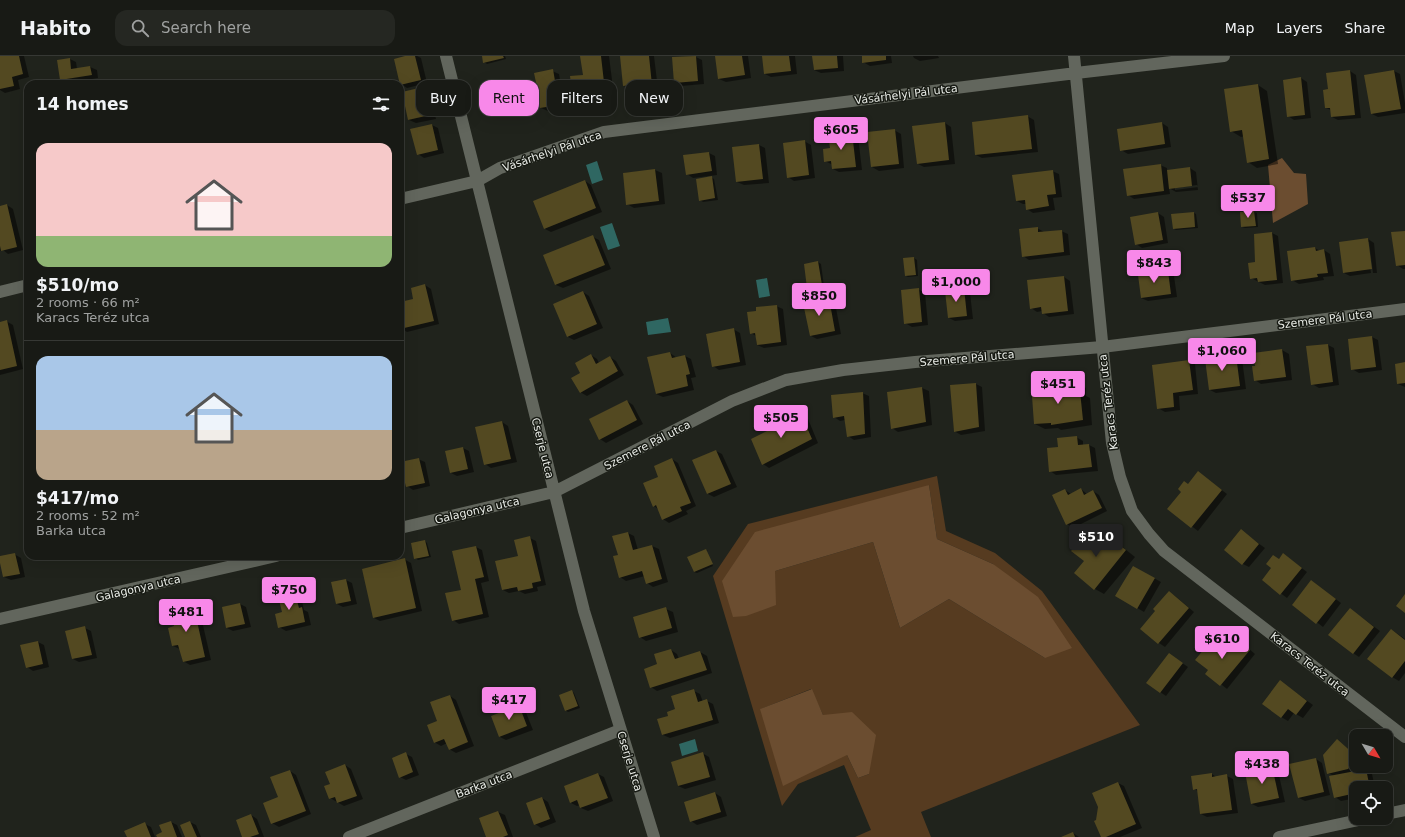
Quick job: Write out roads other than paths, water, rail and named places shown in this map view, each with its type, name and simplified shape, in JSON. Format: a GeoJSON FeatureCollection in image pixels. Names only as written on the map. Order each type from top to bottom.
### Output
{"type":"FeatureCollection","features":[{"type":"Feature","properties":{"kind":"street","name":"Cserje utca"},"geometry":{"type":"LineString","coordinates":[[446,56],[584,611],[654,837]]}},
{"type":"Feature","properties":{"kind":"street","name":"Karacs Teréz utca"},"geometry":{"type":"LineString","coordinates":[[1074,56],[1112,443],[1120,477],[1132,511],[1164,551],[1405,737]]}},
{"type":"Feature","properties":{"kind":"street","name":"Vásárhelyi Pál utca"},"geometry":{"type":"LineString","coordinates":[[404,198],[477,181],[500,168],[604,132],[1224,56]]}},
{"type":"Feature","properties":{"kind":"street"},"geometry":{"type":"LineString","coordinates":[[0,292],[24,286]]}},
{"type":"Feature","properties":{"kind":"street","name":"Szemere Pál utca"},"geometry":{"type":"LineString","coordinates":[[554,492],[732,401],[786,380],[843,370],[915,362],[1102,347],[1405,309]]}},
{"type":"Feature","properties":{"kind":"street","name":"Galagonya utca"},"geometry":{"type":"LineString","coordinates":[[404,527],[554,492]]}},
{"type":"Feature","properties":{"kind":"street","name":"Galagonya utca"},"geometry":{"type":"LineString","coordinates":[[0,619],[258,560]]}},
{"type":"Feature","properties":{"kind":"street","name":"Barka utca"},"geometry":{"type":"LineString","coordinates":[[349,837],[620,730]]}},
{"type":"Feature","properties":{"kind":"street"},"geometry":{"type":"LineString","coordinates":[[1393,813],[1405,810]]}},
{"type":"Feature","properties":{"kind":"street"},"geometry":{"type":"LineString","coordinates":[[1279,837],[1349,822]]}},
{"type":"Feature","properties":{"kind":"water"},"geometry":{"type":"Polygon","coordinates":[[[597,161],[603,180],[592,184],[586,165],[597,161]]]}},
{"type":"Feature","properties":{"kind":"water"},"geometry":{"type":"Polygon","coordinates":[[[612,223],[620,246],[608,250],[600,227],[612,223]]]}},
{"type":"Feature","properties":{"kind":"water"},"geometry":{"type":"Polygon","coordinates":[[[767,278],[770,296],[759,298],[756,280],[767,278]]]}},
{"type":"Feature","properties":{"kind":"water"},"geometry":{"type":"Polygon","coordinates":[[[668,318],[671,332],[648,335],[646,322],[668,318]]]}},
{"type":"Feature","properties":{"kind":"water"},"geometry":{"type":"Polygon","coordinates":[[[695,739],[698,751],[682,756],[679,744],[695,739]]]}}]}
